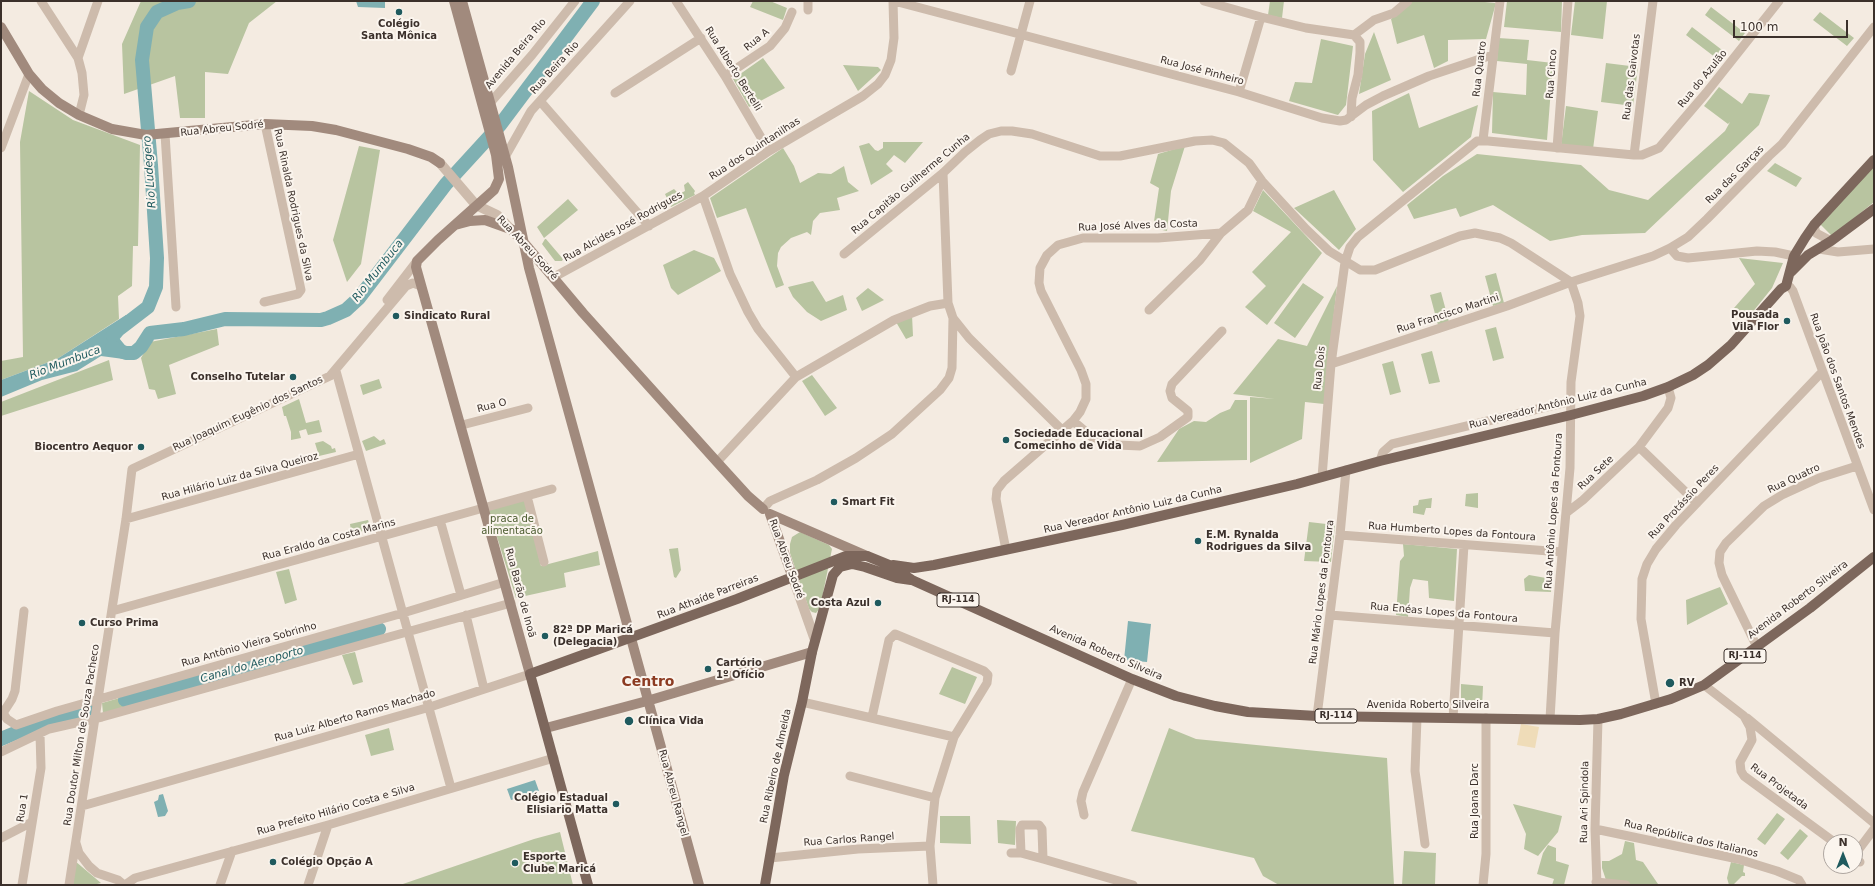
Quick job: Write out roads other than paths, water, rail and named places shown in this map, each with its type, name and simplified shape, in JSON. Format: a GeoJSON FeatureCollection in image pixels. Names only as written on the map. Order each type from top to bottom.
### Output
{"type":"FeatureCollection","features":[{"type":"Feature","properties":{"kind":"main road"},"geometry":{"type":"LineString","coordinates":[[454,1],[501,153]]}},
{"type":"Feature","properties":{"kind":"main road"},"geometry":{"type":"LineString","coordinates":[[462,1],[490,103],[489,115]]}},
{"type":"Feature","properties":{"kind":"main road","name":"Rua Abreu Sodré"},"geometry":{"type":"LineString","coordinates":[[1,27],[29,74],[42,89],[59,103],[79,115],[112,129],[146,135],[265,124],[290,124],[336,130],[426,155],[440,163]]}},
{"type":"Feature","properties":{"kind":"main road","name":"Rua Joaquim Eugênio dos Santos"},"geometry":{"type":"LineString","coordinates":[[417,261],[453,226],[493,191],[498,182],[501,153]]}},
{"type":"Feature","properties":{"kind":"main road","name":"Rua Abreu Rangel"},"geometry":{"type":"LineString","coordinates":[[501,153],[529,268],[699,885]]}},
{"type":"Feature","properties":{"kind":"main road"},"geometry":{"type":"LineString","coordinates":[[1786,286],[1790,273],[1814,225],[1874,160]]}},
{"type":"Feature","properties":{"kind":"main road"},"geometry":{"type":"LineString","coordinates":[[1798,258],[1819,249],[1874,209]]}},
{"type":"Feature","properties":{"kind":"main road"},"geometry":{"type":"LineString","coordinates":[[453,226],[470,221],[486,220],[513,230]]}},
{"type":"Feature","properties":{"kind":"main road","name":"Rua Abreu Sodré"},"geometry":{"type":"LineString","coordinates":[[524,243],[583,312],[717,462],[748,496],[766,511],[793,578]]}},
{"type":"Feature","properties":{"kind":"main road","name":"Rua Barão de Inoã"},"geometry":{"type":"LineString","coordinates":[[417,261],[416,267],[421,286],[506,582],[588,885]]}},
{"type":"Feature","properties":{"kind":"main road","name":"Rua Vereador Antônio Luiz da Cunha"},"geometry":{"type":"LineString","coordinates":[[889,565],[910,568],[924,567],[1122,525],[1322,477],[1380,461],[1643,396],[1668,387],[1693,375],[1708,365],[1730,345],[1781,289],[1786,286]]}},
{"type":"Feature","properties":{"kind":"main road","name":"Avenida Roberto Silveira"},"geometry":{"type":"LineString","coordinates":[[766,511],[889,565],[912,580],[1132,679],[1182,698],[1248,712],[1317,716],[1598,719],[1656,704],[1704,685],[1757,647],[1874,557]]}},
{"type":"Feature","properties":{"kind":"main road","name":"Rua Athaíde Parreiras"},"geometry":{"type":"LineString","coordinates":[[631,639],[793,578],[842,557],[850,555],[867,556]]}},
{"type":"Feature","properties":{"kind":"main road","name":"Avenida Roberto Silveira"},"geometry":{"type":"LineString","coordinates":[[815,640],[831,580],[835,571],[840,567],[852,564],[897,578],[912,580]]}},
{"type":"Feature","properties":{"kind":"main road","name":"Rua Luiz Alberto Ramos Machado"},"geometry":{"type":"LineString","coordinates":[[530,674],[631,639]]}},
{"type":"Feature","properties":{"kind":"main road","name":"RJ-114"},"geometry":{"type":"LineString","coordinates":[[812,652],[815,640]]}},
{"type":"Feature","properties":{"kind":"main road"},"geometry":{"type":"LineString","coordinates":[[546,728],[648,701],[812,652]]}},
{"type":"Feature","properties":{"kind":"main road","name":"Rua Ribeiro de Almeida"},"geometry":{"type":"LineString","coordinates":[[765,885],[782,788],[812,652]]}},
{"type":"Feature","properties":{"kind":"street"},"geometry":{"type":"LineString","coordinates":[[41,1],[78,58],[82,73],[84,94],[79,115]]}},
{"type":"Feature","properties":{"kind":"street"},"geometry":{"type":"LineString","coordinates":[[78,58],[98,1]]}},
{"type":"Feature","properties":{"kind":"street","name":"Avenida Beira Rio"},"geometry":{"type":"LineString","coordinates":[[490,103],[532,55],[575,1]]}},
{"type":"Feature","properties":{"kind":"street","name":"Rua Beira Rio"},"geometry":{"type":"LineString","coordinates":[[501,153],[540,101],[630,1]]}},
{"type":"Feature","properties":{"kind":"street","name":"Rua Alberto Bertelli"},"geometry":{"type":"LineString","coordinates":[[676,1],[725,76],[769,151]]}},
{"type":"Feature","properties":{"kind":"street","name":"Rua José Pinheiro"},"geometry":{"type":"LineString","coordinates":[[894,1],[1239,92],[1330,120],[1340,121],[1346,120],[1366,105],[1383,96],[1429,76],[1492,55]]}},
{"type":"Feature","properties":{"kind":"street","name":"Rua dos Quintanilhas"},"geometry":{"type":"LineString","coordinates":[[703,196],[769,151],[863,96],[878,84],[885,75],[891,60],[894,38],[894,1]]}},
{"type":"Feature","properties":{"kind":"street"},"geometry":{"type":"LineString","coordinates":[[1011,71],[1030,1]]}},
{"type":"Feature","properties":{"kind":"street"},"geometry":{"type":"LineString","coordinates":[[1204,1],[1261,18],[1318,30],[1354,35],[1360,42],[1360,53],[1358,75],[1352,98],[1351,117]]}},
{"type":"Feature","properties":{"kind":"street"},"geometry":{"type":"LineString","coordinates":[[1354,35],[1374,20],[1394,13],[1408,1]]}},
{"type":"Feature","properties":{"kind":"street","name":"Rua Quatro"},"geometry":{"type":"LineString","coordinates":[[1483,140],[1492,55],[1500,1]]}},
{"type":"Feature","properties":{"kind":"street","name":"Rua Cinco"},"geometry":{"type":"LineString","coordinates":[[1557,148],[1568,1]]}},
{"type":"Feature","properties":{"kind":"street","name":"Rua das Gaivotas"},"geometry":{"type":"LineString","coordinates":[[1634,155],[1653,1]]}},
{"type":"Feature","properties":{"kind":"street","name":"Rua do Azulão"},"geometry":{"type":"LineString","coordinates":[[1483,140],[1634,155],[1651,152],[1659,148],[1668,140],[1779,1]]}},
{"type":"Feature","properties":{"kind":"street","name":"Rua A"},"geometry":{"type":"LineString","coordinates":[[725,76],[770,46],[785,28],[792,12]]}},
{"type":"Feature","properties":{"kind":"street"},"geometry":{"type":"LineString","coordinates":[[1239,92],[1261,18]]}},
{"type":"Feature","properties":{"kind":"street","name":"Rua das Garças"},"geometry":{"type":"LineString","coordinates":[[1571,282],[1653,256],[1688,237],[1782,144],[1874,27]]}},
{"type":"Feature","properties":{"kind":"street"},"geometry":{"type":"LineString","coordinates":[[615,93],[701,38]]}},
{"type":"Feature","properties":{"kind":"street"},"geometry":{"type":"LineString","coordinates":[[1,148],[29,74]]}},
{"type":"Feature","properties":{"kind":"street"},"geometry":{"type":"LineString","coordinates":[[540,101],[649,226]]}},
{"type":"Feature","properties":{"kind":"street","name":"Rua Rinalda Rodrigues da Silva"},"geometry":{"type":"LineString","coordinates":[[264,302],[298,294],[301,290],[265,124]]}},
{"type":"Feature","properties":{"kind":"street","name":"Rua Capitão Guilherme Cunha"},"geometry":{"type":"LineString","coordinates":[[844,254],[943,173],[980,140],[990,134],[1001,131],[1012,131],[1032,134],[1100,156],[1120,156],[1195,140],[1212,140],[1224,143],[1249,163],[1262,181],[1306,230],[1345,262],[1360,270],[1375,270],[1467,234],[1483,234],[1511,243],[1571,282]]}},
{"type":"Feature","properties":{"kind":"street"},"geometry":{"type":"LineString","coordinates":[[165,134],[176,307]]}},
{"type":"Feature","properties":{"kind":"street","name":"Rua Dois"},"geometry":{"type":"LineString","coordinates":[[1322,477],[1331,364],[1345,262],[1350,247],[1358,237],[1472,144],[1483,140]]}},
{"type":"Feature","properties":{"kind":"street","name":"Rua Abreu Sodré"},"geometry":{"type":"LineString","coordinates":[[440,163],[476,205],[494,213],[513,230],[524,243]]}},
{"type":"Feature","properties":{"kind":"street"},"geometry":{"type":"LineString","coordinates":[[943,173],[948,303],[953,318],[968,338],[1062,430]]}},
{"type":"Feature","properties":{"kind":"street"},"geometry":{"type":"LineString","coordinates":[[1149,310],[1200,260],[1221,233],[1248,210],[1262,181]]}},
{"type":"Feature","properties":{"kind":"street"},"geometry":{"type":"LineString","coordinates":[[703,196],[730,274],[748,312],[758,329],[796,377]]}},
{"type":"Feature","properties":{"kind":"street","name":"Rua Alcides José Rodrigues"},"geometry":{"type":"LineString","coordinates":[[554,277],[703,196]]}},
{"type":"Feature","properties":{"kind":"street"},"geometry":{"type":"LineString","coordinates":[[1814,225],[1816,232],[1831,241]]}},
{"type":"Feature","properties":{"kind":"street","name":"Rua José Alves da Costa"},"geometry":{"type":"LineString","coordinates":[[1006,550],[996,499],[997,490],[1004,481],[1073,420],[1080,412],[1086,399],[1086,384],[1081,370],[1041,291],[1039,275],[1040,268],[1047,255],[1058,245],[1083,238],[1158,238],[1221,233]]}},
{"type":"Feature","properties":{"kind":"street"},"geometry":{"type":"LineString","coordinates":[[1670,248],[1677,256],[1688,258],[1757,251],[1798,258]]}},
{"type":"Feature","properties":{"kind":"street"},"geometry":{"type":"LineString","coordinates":[[1819,249],[1838,252],[1874,249]]}},
{"type":"Feature","properties":{"kind":"street","name":"Rua Joaquim Eugênio dos Santos"},"geometry":{"type":"LineString","coordinates":[[370,330],[385,303],[417,261]]}},
{"type":"Feature","properties":{"kind":"street","name":"Rua Francisco Martini"},"geometry":{"type":"LineString","coordinates":[[1331,364],[1507,306],[1571,282]]}},
{"type":"Feature","properties":{"kind":"street","name":"Rua Antônio Lopes da Fontoura"},"geometry":{"type":"LineString","coordinates":[[1550,719],[1555,633],[1566,513],[1571,415],[1571,382],[1580,316],[1578,303],[1571,282]]}},
{"type":"Feature","properties":{"kind":"street","name":"Rua Joaquim Eugênio dos Santos"},"geometry":{"type":"LineString","coordinates":[[132,469],[321,381],[336,371],[406,286],[412,283],[421,286]]}},
{"type":"Feature","properties":{"kind":"street","name":"Rua João dos Santos Mendes"},"geometry":{"type":"LineString","coordinates":[[1786,286],[1790,287],[1793,291],[1874,510]]}},
{"type":"Feature","properties":{"kind":"street"},"geometry":{"type":"LineString","coordinates":[[717,462],[796,377],[894,320],[930,306],[948,303]]}},
{"type":"Feature","properties":{"kind":"street"},"geometry":{"type":"LineString","coordinates":[[766,511],[770,501],[817,480],[843,466],[892,434],[940,390],[949,378],[952,368],[953,318]]}},
{"type":"Feature","properties":{"kind":"street"},"geometry":{"type":"LineString","coordinates":[[1073,420],[1092,437],[1118,445],[1140,446],[1160,437],[1188,417],[1188,411],[1172,398],[1170,392],[1172,384],[1222,331]]}},
{"type":"Feature","properties":{"kind":"street"},"geometry":{"type":"LineString","coordinates":[[953,348],[968,338]]}},
{"type":"Feature","properties":{"kind":"street"},"geometry":{"type":"LineString","coordinates":[[336,371],[430,707],[451,788]]}},
{"type":"Feature","properties":{"kind":"street","name":"Rua Protássio Peres"},"geometry":{"type":"LineString","coordinates":[[1656,704],[1641,619],[1642,579],[1647,564],[1656,548],[1697,502],[1822,372]]}},
{"type":"Feature","properties":{"kind":"street","name":"Rua Sete"},"geometry":{"type":"LineString","coordinates":[[1566,513],[1583,500],[1639,447],[1668,408],[1671,398],[1668,387]]}},
{"type":"Feature","properties":{"kind":"street","name":"Rua Vereador Antônio Luiz da Cunha"},"geometry":{"type":"LineString","coordinates":[[1380,461],[1383,452],[1392,444],[1571,402]]}},
{"type":"Feature","properties":{"kind":"street","name":"Rua O"},"geometry":{"type":"LineString","coordinates":[[462,425],[528,408]]}},
{"type":"Feature","properties":{"kind":"street"},"geometry":{"type":"LineString","coordinates":[[1639,447],[1697,502]]}},
{"type":"Feature","properties":{"kind":"street","name":"Rua Hilário Luiz da Silva Queiroz"},"geometry":{"type":"LineString","coordinates":[[126,519],[359,454]]}},
{"type":"Feature","properties":{"kind":"street","name":"Rua Quatro"},"geometry":{"type":"LineString","coordinates":[[1757,647],[1722,576],[1719,563],[1720,552],[1726,543],[1764,506],[1782,495],[1819,478],[1857,466]]}},
{"type":"Feature","properties":{"kind":"street","name":"Rua Doutor Milton de Souza Pacheco"},"geometry":{"type":"LineString","coordinates":[[69,885],[99,699],[132,469]]}},
{"type":"Feature","properties":{"kind":"street","name":"Rua Mário Lopes da Fontoura"},"geometry":{"type":"LineString","coordinates":[[1317,716],[1340,535],[1346,470]]}},
{"type":"Feature","properties":{"kind":"street","name":"Rua Eraldo da Costa Marins"},"geometry":{"type":"LineString","coordinates":[[112,611],[552,489]]}},
{"type":"Feature","properties":{"kind":"street"},"geometry":{"type":"LineString","coordinates":[[527,496],[544,562]]}},
{"type":"Feature","properties":{"kind":"street"},"geometry":{"type":"LineString","coordinates":[[440,520],[461,595]]}},
{"type":"Feature","properties":{"kind":"street","name":"Rua Humberto Lopes da Fontoura"},"geometry":{"type":"LineString","coordinates":[[1340,535],[1562,552]]}},
{"type":"Feature","properties":{"kind":"street"},"geometry":{"type":"LineString","coordinates":[[1453,718],[1464,545]]}},
{"type":"Feature","properties":{"kind":"street","name":"Rua Abreu Sodré"},"geometry":{"type":"LineString","coordinates":[[793,578],[815,640]]}},
{"type":"Feature","properties":{"kind":"street","name":"Rua Antônio Vieira Sobrinho"},"geometry":{"type":"LineString","coordinates":[[19,733],[57,711],[403,613],[506,582]]}},
{"type":"Feature","properties":{"kind":"street"},"geometry":{"type":"LineString","coordinates":[[24,611],[15,691],[12,699],[2,712],[19,733],[40,734],[49,730],[408,630],[511,603]]}},
{"type":"Feature","properties":{"kind":"street"},"geometry":{"type":"LineString","coordinates":[[466,615],[484,689]]}},
{"type":"Feature","properties":{"kind":"street","name":"Rua Enéas Lopes da Fontoura"},"geometry":{"type":"LineString","coordinates":[[1330,616],[1555,633]]}},
{"type":"Feature","properties":{"kind":"street"},"geometry":{"type":"LineString","coordinates":[[872,717],[889,640],[893,635],[898,634],[984,671],[988,677],[987,683],[954,737],[935,798],[930,846],[933,885]]}},
{"type":"Feature","properties":{"kind":"street","name":"Rua Luiz Alberto Ramos Machado"},"geometry":{"type":"LineString","coordinates":[[82,806],[430,707],[530,674]]}},
{"type":"Feature","properties":{"kind":"street"},"geometry":{"type":"LineString","coordinates":[[1084,815],[1081,801],[1083,792],[1132,679]]}},
{"type":"Feature","properties":{"kind":"street","name":"Rua Projetada"},"geometry":{"type":"LineString","coordinates":[[1704,685],[1804,764],[1874,823]]}},
{"type":"Feature","properties":{"kind":"street"},"geometry":{"type":"LineString","coordinates":[[802,702],[954,737]]}},
{"type":"Feature","properties":{"kind":"street","name":"Rua Projetada"},"geometry":{"type":"LineString","coordinates":[[1744,716],[1752,734],[1752,740],[1740,762],[1741,771],[1744,776],[1823,834]]}},
{"type":"Feature","properties":{"kind":"street"},"geometry":{"type":"LineString","coordinates":[[1417,718],[1415,771],[1425,844]]}},
{"type":"Feature","properties":{"kind":"street","name":"Rua Joana Darc"},"geometry":{"type":"LineString","coordinates":[[1483,885],[1486,854],[1486,718]]}},
{"type":"Feature","properties":{"kind":"street","name":"Rua Ari Spindola"},"geometry":{"type":"LineString","coordinates":[[1596,884],[1595,829],[1598,719]]}},
{"type":"Feature","properties":{"kind":"street"},"geometry":{"type":"LineString","coordinates":[[1,752],[19,733]]}},
{"type":"Feature","properties":{"kind":"street","name":"Rua 1"},"geometry":{"type":"LineString","coordinates":[[22,885],[41,768],[40,734]]}},
{"type":"Feature","properties":{"kind":"street","name":"Rua Prefeito Hilário Costa e Silva"},"geometry":{"type":"LineString","coordinates":[[110,885],[124,885],[135,878],[328,825],[554,758]]}},
{"type":"Feature","properties":{"kind":"street"},"geometry":{"type":"LineString","coordinates":[[850,776],[935,798]]}},
{"type":"Feature","properties":{"kind":"street"},"geometry":{"type":"LineString","coordinates":[[1,838],[32,822]]}},
{"type":"Feature","properties":{"kind":"street"},"geometry":{"type":"LineString","coordinates":[[308,885],[328,825]]}},
{"type":"Feature","properties":{"kind":"street"},"geometry":{"type":"LineString","coordinates":[[1021,853],[1020,829],[1022,825],[1039,825],[1042,829],[1043,859]]}},
{"type":"Feature","properties":{"kind":"street","name":"Rua República dos Italianos"},"geometry":{"type":"LineString","coordinates":[[1595,829],[1738,858],[1799,880],[1802,885]]}},
{"type":"Feature","properties":{"kind":"street"},"geometry":{"type":"LineString","coordinates":[[1863,844],[1874,829]]}},
{"type":"Feature","properties":{"kind":"street"},"geometry":{"type":"LineString","coordinates":[[76,841],[80,853],[89,866],[97,873],[118,880],[124,885]]}},
{"type":"Feature","properties":{"kind":"street","name":"Rua Carlos Rangel"},"geometry":{"type":"LineString","coordinates":[[770,858],[858,849],[930,846]]}},
{"type":"Feature","properties":{"kind":"street"},"geometry":{"type":"LineString","coordinates":[[220,885],[232,851]]}},
{"type":"Feature","properties":{"kind":"street"},"geometry":{"type":"LineString","coordinates":[[1011,853],[1021,853],[1133,885]]}},
{"type":"Feature","properties":{"kind":"street"},"geometry":{"type":"LineString","coordinates":[[1596,884],[1626,885]]}},
{"type":"Feature","properties":{"kind":"water"},"geometry":{"type":"Polygon","coordinates":[[[356,1],[385,1],[385,8],[358,7],[356,1]]]}},
{"type":"Feature","properties":{"kind":"water"},"geometry":{"type":"Polygon","coordinates":[[[126,315],[128,326],[119,338],[128,349],[131,360],[101,356],[77,371],[42,380],[1,397],[1,380],[57,359],[126,315]]]}},
{"type":"Feature","properties":{"kind":"water"},"geometry":{"type":"Polygon","coordinates":[[[1128,621],[1151,624],[1147,662],[1124,660],[1128,621]]]}},
{"type":"Feature","properties":{"kind":"water"},"geometry":{"type":"Polygon","coordinates":[[[535,780],[539,791],[511,800],[507,789],[535,780]]]}},
{"type":"Feature","properties":{"kind":"water"},"geometry":{"type":"Polygon","coordinates":[[[163,794],[168,811],[165,816],[158,817],[154,802],[158,800],[159,795],[163,794]]]}},
{"type":"Feature","properties":{"kind":"waterway","name":"Rio Ludegero"},"geometry":{"type":"LineString","coordinates":[[113,336],[118,330],[148,307],[156,287],[157,258],[142,60],[147,27],[157,12],[177,3],[189,1]]}},
{"type":"Feature","properties":{"kind":"waterway","name":"Rio Mumbuca"},"geometry":{"type":"LineString","coordinates":[[112,348],[126,353],[134,353],[141,347],[150,333],[184,329],[225,319],[321,320],[346,310],[359,298],[446,184],[500,125],[593,1]]}},
{"type":"Feature","properties":{"kind":"waterway","name":"Canal do Aeroporto"},"geometry":{"type":"LineString","coordinates":[[125,700],[379,629]]}},
{"type":"Feature","properties":{"kind":"waterway","name":"Canal do Aeroporto"},"geometry":{"type":"LineString","coordinates":[[1,739],[30,727],[91,710]]}},
{"type":"Feature","properties":{"kind":"place","name":"Colégio Santa Mônica"},"geometry":{"type":"Point","coordinates":[399,12]}},
{"type":"Feature","properties":{"kind":"place","name":"Sindicato Rural"},"geometry":{"type":"Point","coordinates":[396,316]}},
{"type":"Feature","properties":{"kind":"place","name":"Pousada Vila Flor"},"geometry":{"type":"Point","coordinates":[1787,321]}},
{"type":"Feature","properties":{"kind":"place","name":"Conselho Tutelar"},"geometry":{"type":"Point","coordinates":[293,377]}},
{"type":"Feature","properties":{"kind":"place","name":"Sociedade Educacional Comecinho de Vida"},"geometry":{"type":"Point","coordinates":[1006,440]}},
{"type":"Feature","properties":{"kind":"place","name":"Biocentro Aequor"},"geometry":{"type":"Point","coordinates":[141,447]}},
{"type":"Feature","properties":{"kind":"place","name":"Smart Fit"},"geometry":{"type":"Point","coordinates":[834,502]}},
{"type":"Feature","properties":{"kind":"place","name":"E.M. Rynalda Rodrigues da Silva"},"geometry":{"type":"Point","coordinates":[1198,541]}},
{"type":"Feature","properties":{"kind":"place","name":"Costa Azul"},"geometry":{"type":"Point","coordinates":[878,603]}},
{"type":"Feature","properties":{"kind":"place","name":"Curso Prima"},"geometry":{"type":"Point","coordinates":[82,623]}},
{"type":"Feature","properties":{"kind":"place","name":"82ª DP Maricá (Delegacia)"},"geometry":{"type":"Point","coordinates":[545,636]}},
{"type":"Feature","properties":{"kind":"place","name":"Cartório 1º Ofício"},"geometry":{"type":"Point","coordinates":[708,669]}},
{"type":"Feature","properties":{"kind":"place","name":"RV"},"geometry":{"type":"Point","coordinates":[1670,683]}},
{"type":"Feature","properties":{"kind":"place","name":"Clínica Vida"},"geometry":{"type":"Point","coordinates":[629,721]}},
{"type":"Feature","properties":{"kind":"place","name":"Colégio Estadual Elisiario Matta"},"geometry":{"type":"Point","coordinates":[616,804]}},
{"type":"Feature","properties":{"kind":"place","name":"Colégio Opção A"},"geometry":{"type":"Point","coordinates":[273,862]}},
{"type":"Feature","properties":{"kind":"place","name":"Esporte Clube Maricá"},"geometry":{"type":"Point","coordinates":[515,863]}},
{"type":"Feature","properties":{"kind":"district","name":"Centro"},"geometry":{"type":"Point","coordinates":[648,682]}},
{"type":"Feature","properties":{"kind":"park label","name":"praca de alimentacão"},"geometry":{"type":"Point","coordinates":[512,524]}}]}
